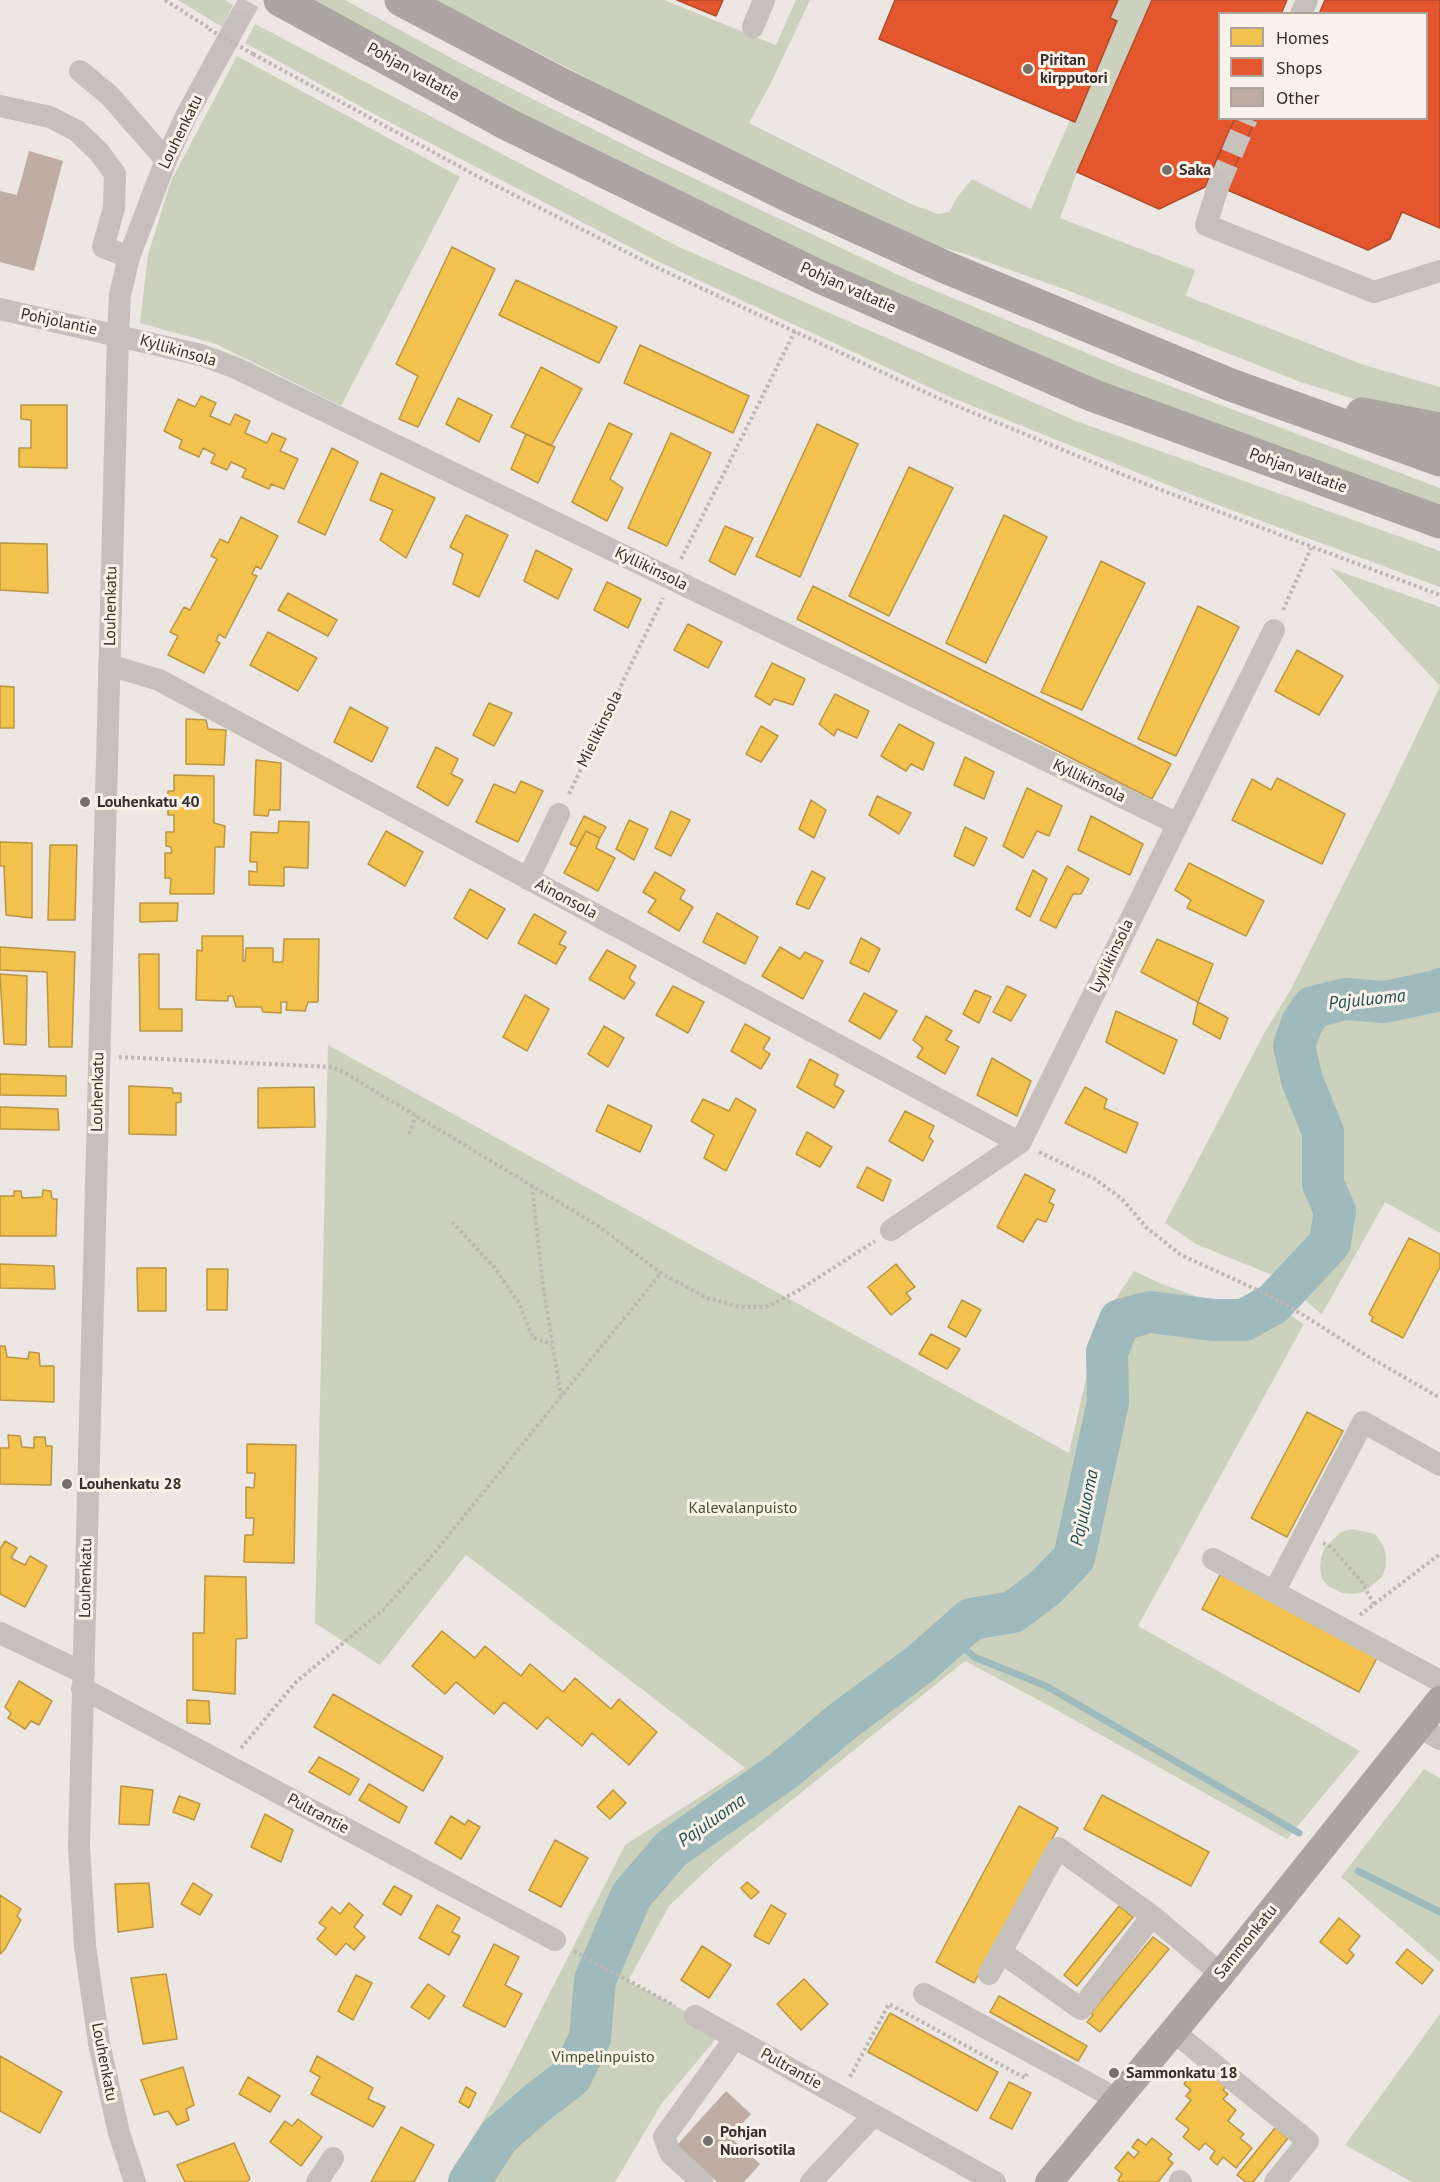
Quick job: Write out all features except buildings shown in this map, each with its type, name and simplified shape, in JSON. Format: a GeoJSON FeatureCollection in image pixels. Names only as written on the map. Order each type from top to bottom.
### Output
{"type":"FeatureCollection","features":[{"type":"Feature","properties":{"kind":"highway","name":"Pohjan valtatie"},"geometry":{"type":"LineString","coordinates":[[280,0],[507,124],[818,276],[1092,395],[1440,522]]}},
{"type":"Feature","properties":{"kind":"highway"},"geometry":{"type":"LineString","coordinates":[[401,0],[561,84],[795,199],[945,267],[1231,385],[1440,460]]}},
{"type":"Feature","properties":{"kind":"highway"},"geometry":{"type":"LineString","coordinates":[[1231,385],[1397,422],[1440,429]]}},
{"type":"Feature","properties":{"kind":"main road","name":"Sammonkatu"},"geometry":{"type":"LineString","coordinates":[[1049,2182],[1221,1974],[1429,1733],[1440,1701]]}},
{"type":"Feature","properties":{"kind":"street"},"geometry":{"type":"LineString","coordinates":[[753,27],[764,0]]}},
{"type":"Feature","properties":{"kind":"street","name":"Louhenkatu"},"geometry":{"type":"LineString","coordinates":[[135,2182],[119,2133],[99,2043],[85,1946],[79,1846],[118,334],[120,295],[129,257],[166,160],[186,116],[238,21]]}},
{"type":"Feature","properties":{"kind":"street"},"geometry":{"type":"LineString","coordinates":[[80,71],[110,96],[166,160]]}},
{"type":"Feature","properties":{"kind":"street"},"geometry":{"type":"LineString","coordinates":[[0,106],[50,117],[77,131],[99,152],[115,174],[114,208],[103,247],[129,257]]}},
{"type":"Feature","properties":{"kind":"street"},"geometry":{"type":"LineString","coordinates":[[1219,184],[1206,225],[1374,292],[1440,271]]}},
{"type":"Feature","properties":{"kind":"street","name":"Pohjolantie"},"geometry":{"type":"LineString","coordinates":[[0,309],[118,334]]}},
{"type":"Feature","properties":{"kind":"street","name":"Kyllikinsola"},"geometry":{"type":"LineString","coordinates":[[118,334],[201,355],[236,368],[1178,824]]}},
{"type":"Feature","properties":{"kind":"street","name":"Lyylikinsola"},"geometry":{"type":"LineString","coordinates":[[891,1230],[1020,1143],[1274,630]]}},
{"type":"Feature","properties":{"kind":"street","name":"Ainonsola"},"geometry":{"type":"LineString","coordinates":[[109,665],[159,680],[1020,1143]]}},
{"type":"Feature","properties":{"kind":"street"},"geometry":{"type":"LineString","coordinates":[[528,879],[560,814]]}},
{"type":"Feature","properties":{"kind":"street"},"geometry":{"type":"LineString","coordinates":[[1274,1592],[1363,1422],[1440,1465]]}},
{"type":"Feature","properties":{"kind":"street"},"geometry":{"type":"LineString","coordinates":[[1213,1559],[1440,1681]]}},
{"type":"Feature","properties":{"kind":"street","name":"Pultrantie"},"geometry":{"type":"LineString","coordinates":[[0,1633],[227,1765],[555,1940]]}},
{"type":"Feature","properties":{"kind":"street"},"geometry":{"type":"LineString","coordinates":[[989,1974],[1059,1848],[1152,1916],[1221,1974]]}},
{"type":"Feature","properties":{"kind":"street"},"geometry":{"type":"LineString","coordinates":[[1001,1952],[1081,2009],[1152,1916]]}},
{"type":"Feature","properties":{"kind":"street"},"geometry":{"type":"LineString","coordinates":[[924,1994],[1117,2099]]}},
{"type":"Feature","properties":{"kind":"street","name":"Pultrantie"},"geometry":{"type":"LineString","coordinates":[[695,2016],[995,2182]]}},
{"type":"Feature","properties":{"kind":"street"},"geometry":{"type":"LineString","coordinates":[[1173,2031],[1308,2141],[1275,2182]]}},
{"type":"Feature","properties":{"kind":"street"},"geometry":{"type":"LineString","coordinates":[[702,2182],[670,2153],[664,2137],[735,2038]]}},
{"type":"Feature","properties":{"kind":"street"},"geometry":{"type":"LineString","coordinates":[[812,2182],[874,2115]]}},
{"type":"Feature","properties":{"kind":"street"},"geometry":{"type":"LineString","coordinates":[[317,2182],[333,2158]]}},
{"type":"Feature","properties":{"kind":"path"},"geometry":{"type":"LineString","coordinates":[[165,0],[253,54],[477,176],[658,268],[940,399],[1148,485],[1440,595]]}},
{"type":"Feature","properties":{"kind":"path","name":"Mielikinsola"},"geometry":{"type":"LineString","coordinates":[[560,814],[707,505],[795,331]]}},
{"type":"Feature","properties":{"kind":"path"},"geometry":{"type":"LineString","coordinates":[[1274,630],[1311,548]]}},
{"type":"Feature","properties":{"kind":"path"},"geometry":{"type":"LineString","coordinates":[[99,1057],[332,1068],[368,1085],[597,1225],[661,1274],[707,1298],[740,1307],[766,1307],[795,1292],[891,1230]]}},
{"type":"Feature","properties":{"kind":"path"},"geometry":{"type":"LineString","coordinates":[[409,1134],[416,1115]]}},
{"type":"Feature","properties":{"kind":"path"},"geometry":{"type":"LineString","coordinates":[[1020,1143],[1095,1179],[1122,1199],[1147,1228],[1181,1255],[1264,1293],[1440,1398]]}},
{"type":"Feature","properties":{"kind":"path"},"geometry":{"type":"LineString","coordinates":[[532,1186],[543,1286],[561,1397]]}},
{"type":"Feature","properties":{"kind":"path"},"geometry":{"type":"LineString","coordinates":[[452,1222],[494,1267],[519,1303],[533,1338],[552,1344]]}},
{"type":"Feature","properties":{"kind":"path"},"geometry":{"type":"LineString","coordinates":[[227,1765],[296,1682],[383,1610],[431,1557],[661,1274]]}},
{"type":"Feature","properties":{"kind":"path"},"geometry":{"type":"LineString","coordinates":[[1305,1533],[1331,1547],[1362,1582],[1374,1604]]}},
{"type":"Feature","properties":{"kind":"path"},"geometry":{"type":"LineString","coordinates":[[1342,1628],[1440,1554]]}},
{"type":"Feature","properties":{"kind":"path"},"geometry":{"type":"LineString","coordinates":[[585,1957],[695,2016]]}},
{"type":"Feature","properties":{"kind":"path"},"geometry":{"type":"LineString","coordinates":[[840,2096],[890,2004],[1025,2078],[1037,2055]]}},
{"type":"Feature","properties":{"kind":"green space"},"geometry":{"type":"Polygon","coordinates":[[[178,0],[225,0],[233,5],[222,27],[178,0]]]}},
{"type":"Feature","properties":{"kind":"green space"},"geometry":{"type":"Polygon","coordinates":[[[303,0],[345,0],[466,66],[653,159],[909,280],[1128,370],[1440,488],[1440,509],[1014,348],[751,230],[514,114],[303,0]]]}},
{"type":"Feature","properties":{"kind":"green space"},"geometry":{"type":"Polygon","coordinates":[[[436,0],[664,0],[776,45],[796,0],[810,0],[770,85],[749,123],[911,204],[938,214],[949,212],[972,179],[1031,209],[1070,120],[1075,121],[1117,22],[1110,18],[1118,0],[1152,0],[1077,172],[1060,218],[1195,270],[1186,296],[1364,365],[1440,387],[1440,419],[1385,409],[1298,381],[1072,292],[965,254],[929,244],[818,194],[436,0]]]}},
{"type":"Feature","properties":{"kind":"green space"},"geometry":{"type":"Polygon","coordinates":[[[255,24],[679,247],[1076,421],[1440,551],[1440,587],[1210,502],[948,396],[655,260],[378,116],[245,43],[255,24]]]}},
{"type":"Feature","properties":{"kind":"green space"},"geometry":{"type":"Polygon","coordinates":[[[237,56],[460,177],[341,406],[216,344],[140,323],[148,255],[171,181],[237,56]]]}},
{"type":"Feature","properties":{"kind":"green space"},"geometry":{"type":"Polygon","coordinates":[[[1330,568],[1440,607],[1440,686],[1330,568]]]}},
{"type":"Feature","properties":{"kind":"green space"},"geometry":{"type":"Polygon","coordinates":[[[1440,686],[1440,1233],[1385,1202],[1322,1314],[1277,1277],[1196,1244],[1165,1223],[1266,1030],[1291,989],[1440,686]]]}},
{"type":"Feature","properties":{"kind":"green space","name":"Kalevalanpuisto"},"geometry":{"type":"Polygon","coordinates":[[[328,1045],[1069,1453],[1098,1326],[1134,1271],[1198,1297],[1225,1300],[1262,1297],[1304,1324],[1138,1626],[1360,1751],[1287,1839],[965,1661],[716,1861],[669,1906],[628,1981],[695,2016],[716,2039],[662,2103],[615,2182],[449,2182],[505,2081],[625,1845],[745,1768],[466,1555],[380,1665],[315,1623],[328,1045]]]}},
{"type":"Feature","properties":{"kind":"green space"},"geometry":{"type":"Polygon","coordinates":[[[1353,1529],[1375,1534],[1383,1545],[1386,1566],[1382,1577],[1364,1592],[1353,1594],[1342,1593],[1328,1586],[1322,1579],[1320,1568],[1325,1547],[1341,1532],[1353,1529]]]}},
{"type":"Feature","properties":{"kind":"green space"},"geometry":{"type":"Polygon","coordinates":[[[1424,1769],[1440,1778],[1440,1962],[1341,1877],[1424,1769]]]}},
{"type":"Feature","properties":{"kind":"green space"},"geometry":{"type":"Polygon","coordinates":[[[1440,2014],[1440,2182],[1412,2182],[1345,2145],[1440,2014]]]}},
{"type":"Feature","properties":{"kind":"waterway","name":"Pajuluoma"},"geometry":{"type":"LineString","coordinates":[[469,2182],[499,2136],[571,2077],[590,2038],[595,1980],[631,1896],[671,1849],[783,1771],[843,1721],[920,1664],[971,1619],[1013,1612],[1046,1587],[1074,1558],[1108,1402],[1107,1352],[1120,1320],[1150,1312],[1213,1320],[1244,1320],[1273,1304],[1330,1243],[1335,1211],[1323,1184],[1323,1132],[1302,1080],[1294,1046],[1302,1023],[1313,1007],[1346,999],[1384,1002],[1440,989]]}},
{"type":"Feature","properties":{"kind":"waterway"},"geometry":{"type":"LineString","coordinates":[[952,1636],[974,1657],[1046,1686],[1299,1833]]}},
{"type":"Feature","properties":{"kind":"waterway"},"geometry":{"type":"LineString","coordinates":[[1358,1871],[1440,1912]]}},
{"type":"Feature","properties":{"kind":"tunnel"},"geometry":{"type":"LineString","coordinates":[[238,21],[250,0]]}},
{"type":"Feature","properties":{"kind":"tunnel"},"geometry":{"type":"LineString","coordinates":[[1219,184],[1246,120]]}},
{"type":"Feature","properties":{"kind":"place","name":"Piritan kirpputori"},"geometry":{"type":"Point","coordinates":[1028,69]}},
{"type":"Feature","properties":{"kind":"place","name":"Saka"},"geometry":{"type":"Point","coordinates":[1167,170]}},
{"type":"Feature","properties":{"kind":"place","name":"Louhenkatu 40"},"geometry":{"type":"Point","coordinates":[85,802]}},
{"type":"Feature","properties":{"kind":"place","name":"Louhenkatu 28"},"geometry":{"type":"Point","coordinates":[67,1484]}},
{"type":"Feature","properties":{"kind":"place","name":"Sammonkatu 18"},"geometry":{"type":"Point","coordinates":[1114,2073]}},
{"type":"Feature","properties":{"kind":"place","name":"Pohjan Nuorisotila"},"geometry":{"type":"Point","coordinates":[708,2141]}},
{"type":"Feature","properties":{"kind":"park label","name":"Vimpelinpuisto"},"geometry":{"type":"Point","coordinates":[603,2057]}}]}
